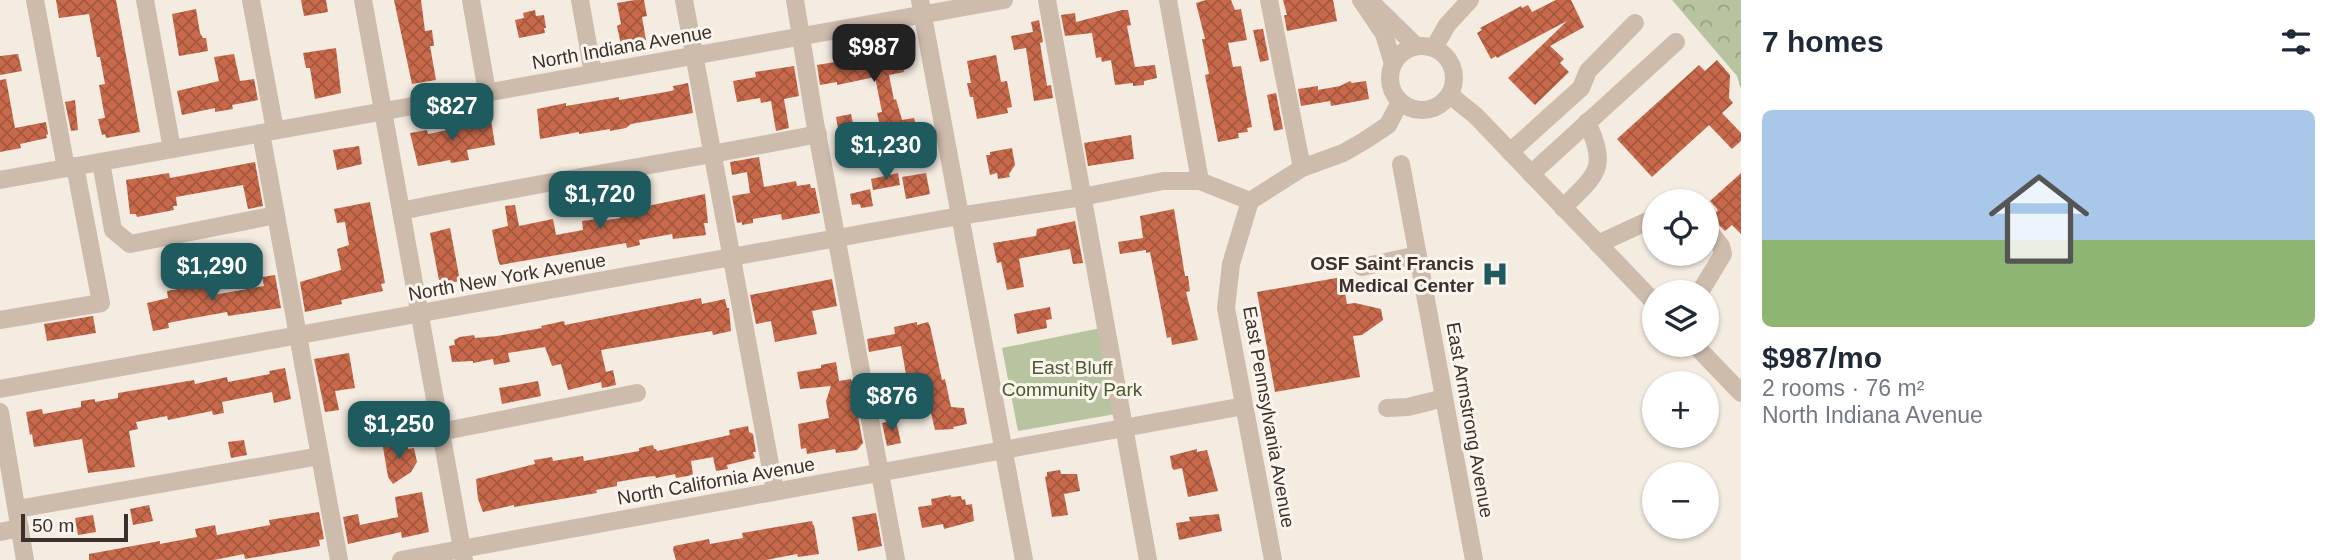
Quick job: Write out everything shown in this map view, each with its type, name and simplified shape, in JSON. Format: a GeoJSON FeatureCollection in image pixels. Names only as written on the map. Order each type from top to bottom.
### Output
{"type":"FeatureCollection","features":[{"type":"Feature","properties":{"kind":"street"},"geometry":{"type":"LineString","coordinates":[[0,320],[102,303],[35,0]]}},
{"type":"Feature","properties":{"kind":"street"},"geometry":{"type":"LineString","coordinates":[[145,0],[172,149]]}},
{"type":"Feature","properties":{"kind":"street"},"geometry":{"type":"LineString","coordinates":[[251,0],[276,215],[339,560]]}},
{"type":"Feature","properties":{"kind":"street"},"geometry":{"type":"LineString","coordinates":[[363,0],[463,554]]}},
{"type":"Feature","properties":{"kind":"street"},"geometry":{"type":"LineString","coordinates":[[471,0],[487,92]]}},
{"type":"Feature","properties":{"kind":"street"},"geometry":{"type":"LineString","coordinates":[[580,0],[593,73]]}},
{"type":"Feature","properties":{"kind":"street"},"geometry":{"type":"LineString","coordinates":[[684,0],[775,491]]}},
{"type":"Feature","properties":{"kind":"street"},"geometry":{"type":"LineString","coordinates":[[795,0],[896,560]]}},
{"type":"Feature","properties":{"kind":"street","name":"North Indiana Avenue"},"geometry":{"type":"LineString","coordinates":[[0,180],[801,36],[922,7],[1003,0]]}},
{"type":"Feature","properties":{"kind":"street"},"geometry":{"type":"LineString","coordinates":[[1047,0],[1148,560]]}},
{"type":"Feature","properties":{"kind":"street"},"geometry":{"type":"LineString","coordinates":[[1168,0],[1200,181]]}},
{"type":"Feature","properties":{"kind":"street"},"geometry":{"type":"LineString","coordinates":[[1269,0],[1302,168]]}},
{"type":"Feature","properties":{"kind":"street"},"geometry":{"type":"LineString","coordinates":[[1361,0],[1384,34],[1393,64]]}},
{"type":"Feature","properties":{"kind":"street"},"geometry":{"type":"LineString","coordinates":[[1369,0],[1425,47],[1449,59],[1455,77],[1450,95],[1444,102],[1427,110],[1417,110],[1400,102],[1391,84],[1393,64],[1406,50],[1425,47],[1470,0]]}},
{"type":"Feature","properties":{"kind":"street"},"geometry":{"type":"LineString","coordinates":[[922,7],[1024,560]]}},
{"type":"Feature","properties":{"kind":"street"},"geometry":{"type":"LineString","coordinates":[[1510,152],[1581,88],[1588,71],[1635,23]]}},
{"type":"Feature","properties":{"kind":"street"},"geometry":{"type":"LineString","coordinates":[[1531,174],[1676,42]]}},
{"type":"Feature","properties":{"kind":"street"},"geometry":{"type":"LineString","coordinates":[[1450,95],[1476,117],[1642,290]]}},
{"type":"Feature","properties":{"kind":"street"},"geometry":{"type":"LineString","coordinates":[[1250,201],[1302,168],[1343,153],[1364,141],[1388,125],[1400,102]]}},
{"type":"Feature","properties":{"kind":"street"},"geometry":{"type":"LineString","coordinates":[[1563,208],[1593,177],[1598,167],[1598,145],[1587,122]]}},
{"type":"Feature","properties":{"kind":"street"},"geometry":{"type":"LineString","coordinates":[[401,211],[818,134]]}},
{"type":"Feature","properties":{"kind":"street"},"geometry":{"type":"LineString","coordinates":[[101,162],[113,230],[130,244],[276,215]]}},
{"type":"Feature","properties":{"kind":"street","name":"East Armstrong Avenue"},"geometry":{"type":"LineString","coordinates":[[1401,164],[1474,560]]}},
{"type":"Feature","properties":{"kind":"street","name":"North New York Avenue"},"geometry":{"type":"LineString","coordinates":[[0,389],[1163,181],[1200,181],[1250,201]]}},
{"type":"Feature","properties":{"kind":"street","name":"East Pennsylvania Avenue"},"geometry":{"type":"LineString","coordinates":[[1250,201],[1231,264],[1226,307],[1273,560]]}},
{"type":"Feature","properties":{"kind":"street"},"geometry":{"type":"LineString","coordinates":[[1598,244],[1642,224]]}},
{"type":"Feature","properties":{"kind":"street"},"geometry":{"type":"LineString","coordinates":[[1719,243],[1723,254],[1719,261]]}},
{"type":"Feature","properties":{"kind":"street"},"geometry":{"type":"LineString","coordinates":[[1362,267],[1418,256]]}},
{"type":"Feature","properties":{"kind":"street"},"geometry":{"type":"LineString","coordinates":[[1706,357],[1741,393]]}},
{"type":"Feature","properties":{"kind":"street"},"geometry":{"type":"LineString","coordinates":[[440,432],[637,393]]}},
{"type":"Feature","properties":{"kind":"street"},"geometry":{"type":"LineString","coordinates":[[1387,408],[1408,407],[1444,398]]}},
{"type":"Feature","properties":{"kind":"street","name":"North California Avenue"},"geometry":{"type":"LineString","coordinates":[[401,560],[463,554],[775,491],[1244,406]]}},
{"type":"Feature","properties":{"kind":"street"},"geometry":{"type":"LineString","coordinates":[[0,412],[25,560]]}},
{"type":"Feature","properties":{"kind":"street"},"geometry":{"type":"LineString","coordinates":[[17,509],[320,456]]}},
{"type":"Feature","properties":{"kind":"street"},"geometry":{"type":"LineString","coordinates":[[0,532],[20,528]]}},
{"type":"Feature","properties":{"kind":"green space"},"geometry":{"type":"Polygon","coordinates":[[[1672,0],[1741,0],[1741,89],[1737,76],[1672,0]]]}},
{"type":"Feature","properties":{"kind":"green space","name":"East Bluff Community Park"},"geometry":{"type":"Polygon","coordinates":[[[1106,327],[1121,413],[1018,431],[1002,348],[1106,327]]]}},
{"type":"Feature","properties":{"kind":"building"},"geometry":{"type":"Polygon","coordinates":[[[56,0],[116,0],[140,132],[106,138],[105,134],[102,135],[98,119],[105,118],[99,85],[105,84],[89,14],[59,18],[56,0]]]}},
{"type":"Feature","properties":{"kind":"building"},"geometry":{"type":"Polygon","coordinates":[[[301,0],[326,0],[328,12],[304,16],[301,0]]]}},
{"type":"Feature","properties":{"kind":"building"},"geometry":{"type":"Polygon","coordinates":[[[394,0],[421,0],[425,31],[432,30],[434,46],[430,46],[436,80],[412,84],[394,0]]]}},
{"type":"Feature","properties":{"kind":"building"},"geometry":{"type":"Polygon","coordinates":[[[644,0],[647,16],[642,17],[646,40],[621,45],[617,26],[621,24],[617,3],[644,0]]]}},
{"type":"Feature","properties":{"kind":"building"},"geometry":{"type":"Polygon","coordinates":[[[1206,0],[1231,0],[1235,10],[1241,9],[1247,40],[1228,43],[1233,67],[1241,66],[1252,127],[1247,128],[1248,132],[1238,133],[1239,138],[1218,142],[1205,75],[1209,74],[1202,39],[1205,39],[1196,3],[1206,0]]]}},
{"type":"Feature","properties":{"kind":"building"},"geometry":{"type":"Polygon","coordinates":[[[1283,0],[1333,0],[1337,21],[1287,31],[1283,0]]]}},
{"type":"Feature","properties":{"kind":"building"},"geometry":{"type":"Polygon","coordinates":[[[1556,0],[1571,0],[1584,27],[1550,46],[1564,59],[1560,63],[1569,72],[1535,105],[1508,78],[1567,21],[1491,59],[1477,33],[1482,30],[1480,28],[1521,6],[1522,8],[1528,5],[1532,12],[1556,0]]]}},
{"type":"Feature","properties":{"kind":"building"},"geometry":{"type":"Polygon","coordinates":[[[196,9],[200,33],[206,38],[208,51],[179,56],[172,14],[196,9]]]}},
{"type":"Feature","properties":{"kind":"building"},"geometry":{"type":"Polygon","coordinates":[[[535,10],[536,16],[544,15],[545,33],[519,38],[515,20],[524,18],[523,13],[535,10]]]}},
{"type":"Feature","properties":{"kind":"building"},"geometry":{"type":"Polygon","coordinates":[[[1128,10],[1131,25],[1127,26],[1135,67],[1155,65],[1157,78],[1144,81],[1144,85],[1115,85],[1111,60],[1102,62],[1101,57],[1096,58],[1092,33],[1065,36],[1061,15],[1075,13],[1076,22],[1128,10]]]}},
{"type":"Feature","properties":{"kind":"building"},"geometry":{"type":"Polygon","coordinates":[[[1039,20],[1047,86],[1051,85],[1053,98],[1034,101],[1026,48],[1014,50],[1011,36],[1033,32],[1031,22],[1039,20]]]}},
{"type":"Feature","properties":{"kind":"building"},"geometry":{"type":"Polygon","coordinates":[[[1263,29],[1269,60],[1260,62],[1253,30],[1263,29]]]}},
{"type":"Feature","properties":{"kind":"building"},"geometry":{"type":"Polygon","coordinates":[[[902,45],[904,72],[889,75],[894,100],[896,99],[902,120],[914,118],[917,131],[895,136],[894,132],[882,134],[877,113],[882,112],[875,77],[837,85],[837,82],[820,85],[817,65],[883,54],[884,49],[902,45]]]}},
{"type":"Feature","properties":{"kind":"building"},"geometry":{"type":"Polygon","coordinates":[[[336,48],[341,93],[315,99],[310,68],[306,68],[303,53],[336,48]]]}},
{"type":"Feature","properties":{"kind":"building"},"geometry":{"type":"Polygon","coordinates":[[[18,54],[22,71],[0,75],[0,56],[18,54]]]}},
{"type":"Feature","properties":{"kind":"building"},"geometry":{"type":"Polygon","coordinates":[[[234,54],[240,81],[254,79],[258,100],[232,105],[233,109],[215,112],[215,108],[182,115],[177,91],[219,81],[214,57],[234,54]]]}},
{"type":"Feature","properties":{"kind":"building"},"geometry":{"type":"Polygon","coordinates":[[[996,55],[1001,82],[1007,81],[1012,107],[1007,108],[1008,113],[977,119],[967,83],[971,83],[967,61],[996,55]]]}},
{"type":"Feature","properties":{"kind":"building"},"geometry":{"type":"Polygon","coordinates":[[[1717,60],[1730,75],[1729,98],[1733,103],[1722,113],[1741,133],[1741,141],[1732,149],[1709,125],[1652,177],[1617,139],[1699,65],[1705,71],[1717,60]]]}},
{"type":"Feature","properties":{"kind":"building"},"geometry":{"type":"Polygon","coordinates":[[[794,66],[799,96],[784,99],[789,128],[776,131],[771,101],[761,103],[760,98],[737,102],[733,81],[756,77],[755,72],[794,66]]]}},
{"type":"Feature","properties":{"kind":"building"},"geometry":{"type":"Polygon","coordinates":[[[6,79],[15,128],[46,122],[48,134],[47,138],[20,144],[21,148],[0,152],[0,80],[6,79]]]}},
{"type":"Feature","properties":{"kind":"building"},"geometry":{"type":"Polygon","coordinates":[[[1350,81],[1366,81],[1369,99],[1331,106],[1330,101],[1301,106],[1298,89],[1318,86],[1318,90],[1340,86],[1350,81]]]}},
{"type":"Feature","properties":{"kind":"building"},"geometry":{"type":"Polygon","coordinates":[[[688,83],[693,113],[631,124],[626,128],[610,131],[579,132],[540,139],[537,109],[566,103],[566,106],[666,92],[674,90],[673,86],[688,83]]]}},
{"type":"Feature","properties":{"kind":"building"},"geometry":{"type":"Polygon","coordinates":[[[1276,93],[1283,129],[1274,131],[1267,95],[1276,93]]]}},
{"type":"Feature","properties":{"kind":"building"},"geometry":{"type":"Polygon","coordinates":[[[75,100],[78,130],[71,131],[65,102],[75,100]]]}},
{"type":"Feature","properties":{"kind":"building"},"geometry":{"type":"Polygon","coordinates":[[[851,114],[856,137],[840,140],[836,117],[851,114]]]}},
{"type":"Feature","properties":{"kind":"building"},"geometry":{"type":"Polygon","coordinates":[[[491,120],[495,145],[467,150],[469,160],[451,163],[450,160],[418,166],[410,133],[427,130],[428,134],[491,120]]]}},
{"type":"Feature","properties":{"kind":"building"},"geometry":{"type":"Polygon","coordinates":[[[1131,135],[1134,159],[1088,166],[1084,143],[1131,135]]]}},
{"type":"Feature","properties":{"kind":"building"},"geometry":{"type":"Polygon","coordinates":[[[359,146],[362,164],[337,170],[333,150],[359,146]]]}},
{"type":"Feature","properties":{"kind":"building"},"geometry":{"type":"Polygon","coordinates":[[[1012,148],[1015,165],[1010,177],[998,179],[997,173],[990,175],[986,155],[1012,148]]]}},
{"type":"Feature","properties":{"kind":"building"},"geometry":{"type":"Polygon","coordinates":[[[759,157],[764,187],[796,181],[797,186],[810,184],[811,188],[815,188],[820,213],[782,220],[781,214],[753,219],[753,223],[737,223],[732,196],[750,193],[747,172],[732,175],[730,162],[759,157]]]}},
{"type":"Feature","properties":{"kind":"building"},"geometry":{"type":"Polygon","coordinates":[[[255,162],[263,206],[248,209],[243,185],[176,197],[177,206],[173,206],[174,210],[137,217],[136,214],[130,214],[126,180],[169,173],[170,178],[255,162]]]}},
{"type":"Feature","properties":{"kind":"building"},"geometry":{"type":"Polygon","coordinates":[[[898,173],[900,185],[873,190],[871,179],[898,173]]]}},
{"type":"Feature","properties":{"kind":"building"},"geometry":{"type":"Polygon","coordinates":[[[926,173],[930,194],[906,199],[902,177],[926,173]]]}},
{"type":"Feature","properties":{"kind":"building"},"geometry":{"type":"Polygon","coordinates":[[[1741,173],[1741,234],[1732,225],[1725,231],[1719,225],[1719,193],[1741,173]]]}},
{"type":"Feature","properties":{"kind":"building"},"geometry":{"type":"Polygon","coordinates":[[[870,189],[873,206],[861,208],[860,204],[852,205],[850,194],[870,189]]]}},
{"type":"Feature","properties":{"kind":"building"},"geometry":{"type":"Polygon","coordinates":[[[705,194],[708,223],[704,223],[706,235],[673,239],[672,234],[639,240],[640,245],[627,248],[626,243],[500,265],[498,260],[492,230],[508,226],[505,206],[515,205],[519,226],[553,219],[556,235],[583,230],[582,221],[597,219],[597,222],[620,218],[621,214],[633,212],[633,209],[705,194]]]}},
{"type":"Feature","properties":{"kind":"building"},"geometry":{"type":"Polygon","coordinates":[[[370,202],[385,283],[381,284],[383,291],[341,300],[342,304],[305,312],[300,282],[341,270],[337,249],[349,245],[345,222],[337,223],[334,209],[370,202]]]}},
{"type":"Feature","properties":{"kind":"building"},"geometry":{"type":"Polygon","coordinates":[[[1174,209],[1185,276],[1188,276],[1190,291],[1186,292],[1198,340],[1172,345],[1171,337],[1167,338],[1150,252],[1146,253],[1146,250],[1120,254],[1118,242],[1143,238],[1140,216],[1174,209]]]}},
{"type":"Feature","properties":{"kind":"building"},"geometry":{"type":"Polygon","coordinates":[[[1075,221],[1083,263],[1073,264],[1070,249],[1019,259],[1024,287],[1007,290],[1001,262],[997,263],[993,243],[1036,236],[1037,229],[1075,221]]]}},
{"type":"Feature","properties":{"kind":"building"},"geometry":{"type":"Polygon","coordinates":[[[450,228],[460,281],[440,285],[430,233],[450,228]]]}},
{"type":"Feature","properties":{"kind":"building"},"geometry":{"type":"Polygon","coordinates":[[[275,275],[281,308],[228,316],[227,312],[188,319],[168,323],[169,328],[153,331],[147,303],[168,298],[167,291],[211,283],[213,295],[264,286],[262,277],[275,275]]]}},
{"type":"Feature","properties":{"kind":"building"},"geometry":{"type":"Polygon","coordinates":[[[1342,277],[1347,304],[1355,303],[1381,309],[1383,320],[1362,335],[1353,336],[1360,377],[1275,392],[1257,292],[1342,277]]]}},
{"type":"Feature","properties":{"kind":"building"},"geometry":{"type":"Polygon","coordinates":[[[832,279],[837,306],[812,311],[817,334],[775,342],[771,321],[756,324],[750,295],[832,279]]]}},
{"type":"Feature","properties":{"kind":"building"},"geometry":{"type":"Polygon","coordinates":[[[701,298],[702,304],[725,299],[729,308],[731,331],[713,335],[712,331],[601,350],[606,372],[613,370],[616,385],[602,388],[601,382],[568,390],[561,364],[552,366],[545,347],[508,353],[510,362],[494,365],[493,359],[473,363],[452,362],[449,346],[455,345],[454,340],[460,337],[497,336],[564,321],[565,325],[701,298]]]}},
{"type":"Feature","properties":{"kind":"building"},"geometry":{"type":"Polygon","coordinates":[[[1050,307],[1052,319],[1046,320],[1047,328],[1017,334],[1014,314],[1050,307]]]}},
{"type":"Feature","properties":{"kind":"building"},"geometry":{"type":"Polygon","coordinates":[[[93,316],[96,333],[47,341],[44,324],[93,316]]]}},
{"type":"Feature","properties":{"kind":"building"},"geometry":{"type":"Polygon","coordinates":[[[917,322],[917,325],[928,322],[930,326],[951,407],[964,408],[967,424],[953,427],[954,429],[935,430],[931,413],[903,419],[901,408],[917,405],[911,379],[907,380],[901,346],[869,352],[867,339],[895,334],[894,327],[917,322]]]}},
{"type":"Feature","properties":{"kind":"building"},"geometry":{"type":"Polygon","coordinates":[[[349,353],[355,388],[335,391],[339,410],[325,412],[314,359],[349,353]]]}},
{"type":"Feature","properties":{"kind":"building"},"geometry":{"type":"Polygon","coordinates":[[[836,362],[839,381],[851,379],[863,443],[857,450],[836,453],[835,449],[807,454],[806,448],[801,449],[798,424],[829,418],[826,401],[831,386],[800,389],[797,372],[836,362]]]}},
{"type":"Feature","properties":{"kind":"building"},"geometry":{"type":"Polygon","coordinates":[[[285,368],[291,399],[274,403],[272,392],[222,402],[224,413],[213,415],[212,411],[168,420],[167,416],[136,422],[138,429],[129,431],[135,467],[88,473],[82,439],[34,447],[32,434],[30,435],[26,412],[42,409],[43,414],[81,407],[81,401],[95,399],[95,402],[118,398],[118,393],[194,380],[195,384],[227,377],[228,382],[270,374],[269,371],[285,368]]]}},
{"type":"Feature","properties":{"kind":"building"},"geometry":{"type":"Polygon","coordinates":[[[538,381],[541,396],[502,404],[499,388],[538,381]]]}},
{"type":"Feature","properties":{"kind":"building"},"geometry":{"type":"Polygon","coordinates":[[[896,420],[901,443],[887,446],[882,423],[896,420]]]}},
{"type":"Feature","properties":{"kind":"building"},"geometry":{"type":"Polygon","coordinates":[[[748,426],[749,432],[753,434],[755,458],[727,465],[728,469],[716,471],[713,457],[691,461],[693,475],[676,478],[675,474],[617,482],[617,486],[596,490],[597,493],[483,512],[478,499],[476,479],[535,464],[534,460],[552,457],[553,461],[583,456],[584,461],[639,451],[639,448],[653,445],[657,451],[730,435],[729,430],[748,426]]]}},
{"type":"Feature","properties":{"kind":"building"},"geometry":{"type":"Polygon","coordinates":[[[244,440],[247,455],[231,458],[228,442],[244,440]]]}},
{"type":"Feature","properties":{"kind":"building"},"geometry":{"type":"Polygon","coordinates":[[[407,443],[408,449],[414,448],[417,462],[411,472],[393,484],[388,477],[383,447],[407,443]]]}},
{"type":"Feature","properties":{"kind":"building"},"geometry":{"type":"Polygon","coordinates":[[[1197,449],[1197,452],[1207,450],[1218,491],[1188,497],[1182,468],[1172,468],[1170,456],[1197,449]]]}},
{"type":"Feature","properties":{"kind":"building"},"geometry":{"type":"Polygon","coordinates":[[[1060,470],[1061,474],[1077,474],[1080,491],[1064,494],[1068,515],[1052,517],[1045,477],[1047,472],[1060,470]]]}},
{"type":"Feature","properties":{"kind":"building"},"geometry":{"type":"Polygon","coordinates":[[[422,492],[429,532],[402,538],[401,532],[348,544],[343,517],[358,514],[360,525],[398,517],[395,497],[422,492]]]}},
{"type":"Feature","properties":{"kind":"building"},"geometry":{"type":"Polygon","coordinates":[[[961,496],[966,505],[972,504],[974,521],[944,529],[943,524],[922,528],[918,507],[932,505],[931,499],[961,496]]]}},
{"type":"Feature","properties":{"kind":"building"},"geometry":{"type":"Polygon","coordinates":[[[149,505],[153,521],[133,525],[130,509],[149,505]]]}},
{"type":"Feature","properties":{"kind":"building"},"geometry":{"type":"Polygon","coordinates":[[[319,512],[324,539],[319,540],[320,546],[245,559],[244,554],[214,560],[89,560],[89,554],[197,537],[195,529],[215,525],[217,535],[270,525],[269,520],[319,512]]]}},
{"type":"Feature","properties":{"kind":"building"},"geometry":{"type":"Polygon","coordinates":[[[876,513],[882,546],[858,551],[852,517],[876,513]]]}},
{"type":"Feature","properties":{"kind":"building"},"geometry":{"type":"Polygon","coordinates":[[[1219,514],[1222,531],[1179,540],[1176,523],[1190,521],[1189,517],[1219,514]]]}},
{"type":"Feature","properties":{"kind":"building"},"geometry":{"type":"Polygon","coordinates":[[[93,515],[96,532],[78,535],[75,518],[93,515]]]}},
{"type":"Feature","properties":{"kind":"building"},"geometry":{"type":"Polygon","coordinates":[[[812,521],[819,554],[798,557],[797,554],[766,560],[676,560],[673,550],[674,546],[709,539],[710,544],[743,538],[742,533],[812,521]]]}},
{"type":"Feature","properties":{"kind":"place","name":"OSF Saint Francis Medical Center"},"geometry":{"type":"Point","coordinates":[1495,274]}}]}
